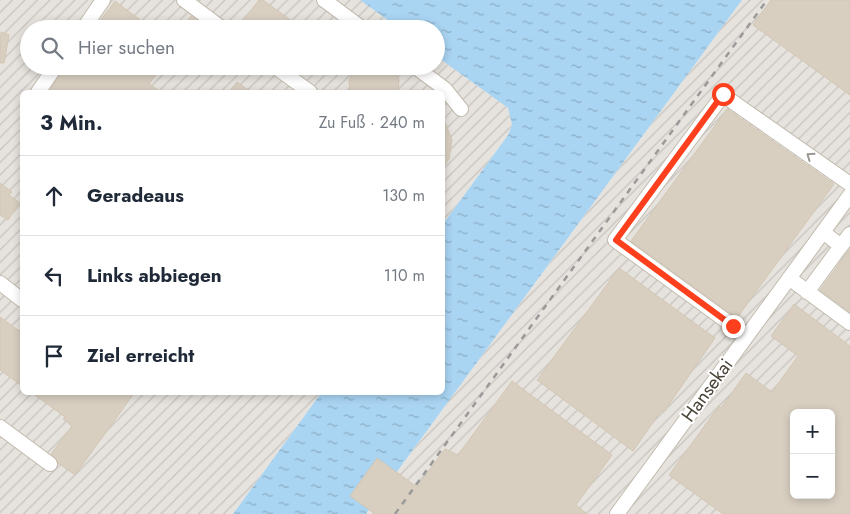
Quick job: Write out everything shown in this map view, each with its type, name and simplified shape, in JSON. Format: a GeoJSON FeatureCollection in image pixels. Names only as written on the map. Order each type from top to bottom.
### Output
{"type":"FeatureCollection","features":[{"type":"Feature","properties":{"kind":"lane"},"geometry":{"type":"LineString","coordinates":[[89,20],[103,0]]}},
{"type":"Feature","properties":{"kind":"lane"},"geometry":{"type":"LineString","coordinates":[[184,0],[211,20]]}},
{"type":"Feature","properties":{"kind":"lane"},"geometry":{"type":"LineString","coordinates":[[324,0],[351,20]]}},
{"type":"Feature","properties":{"kind":"lane"},"geometry":{"type":"LineString","coordinates":[[39,90],[50,75]]}},
{"type":"Feature","properties":{"kind":"lane"},"geometry":{"type":"LineString","coordinates":[[286,75],[307,90]]}},
{"type":"Feature","properties":{"kind":"lane"},"geometry":{"type":"LineString","coordinates":[[426,75],[445,89],[461,109]]}},
{"type":"Feature","properties":{"kind":"lane"},"geometry":{"type":"LineString","coordinates":[[747,336],[616,240],[723,94],[850,184]]}},
{"type":"Feature","properties":{"kind":"lane","name":"Hansekai"},"geometry":{"type":"LineString","coordinates":[[617,514],[850,195]]}},
{"type":"Feature","properties":{"kind":"lane"},"geometry":{"type":"LineString","coordinates":[[823,232],[841,246]]}},
{"type":"Feature","properties":{"kind":"lane"},"geometry":{"type":"LineString","coordinates":[[807,292],[850,234]]}},
{"type":"Feature","properties":{"kind":"lane"},"geometry":{"type":"LineString","coordinates":[[789,278],[850,323]]}},
{"type":"Feature","properties":{"kind":"lane"},"geometry":{"type":"LineString","coordinates":[[0,283],[20,298]]}},
{"type":"Feature","properties":{"kind":"lane"},"geometry":{"type":"LineString","coordinates":[[0,427],[50,464]]}},
{"type":"Feature","properties":{"kind":"shaded area"},"geometry":{"type":"Polygon","coordinates":[[[0,0],[360,0],[388,20],[20,20],[20,75],[445,75],[445,62],[508,108],[512,125],[508,135],[445,221],[445,90],[20,90],[20,395],[320,395],[233,514],[0,514],[0,0]]]}},
{"type":"Feature","properties":{"kind":"shaded area"},"geometry":{"type":"Polygon","coordinates":[[[742,0],[850,0],[850,514],[366,514],[742,0]]]}},
{"type":"Feature","properties":{"kind":"water"},"geometry":{"type":"Polygon","coordinates":[[[360,0],[742,0],[366,514],[233,514],[320,395],[445,395],[445,221],[508,135],[512,125],[508,108],[445,62],[445,20],[388,20],[360,0]]]}},
{"type":"Feature","properties":{"kind":"building"},"geometry":{"type":"Polygon","coordinates":[[[259,0],[263,0],[291,20],[243,20],[259,0]]]}},
{"type":"Feature","properties":{"kind":"building"},"geometry":{"type":"Polygon","coordinates":[[[771,0],[850,0],[850,95],[753,25],[771,0]]]}},
{"type":"Feature","properties":{"kind":"building"},"geometry":{"type":"Polygon","coordinates":[[[115,1],[141,20],[101,20],[115,1]]]}},
{"type":"Feature","properties":{"kind":"building"},"geometry":{"type":"Polygon","coordinates":[[[191,16],[196,20],[188,20],[191,16]]]}},
{"type":"Feature","properties":{"kind":"building"},"geometry":{"type":"Polygon","coordinates":[[[1,32],[9,35],[4,63],[0,63],[1,32]]]}},
{"type":"Feature","properties":{"kind":"building"},"geometry":{"type":"Polygon","coordinates":[[[60,75],[156,75],[149,84],[158,90],[51,90],[60,75]]]}},
{"type":"Feature","properties":{"kind":"building"},"geometry":{"type":"Polygon","coordinates":[[[352,75],[396,75],[399,80],[398,90],[350,90],[349,80],[352,75]]]}},
{"type":"Feature","properties":{"kind":"building"},"geometry":{"type":"Polygon","coordinates":[[[237,82],[248,90],[231,90],[237,82]]]}},
{"type":"Feature","properties":{"kind":"building"},"geometry":{"type":"Polygon","coordinates":[[[727,109],[834,184],[737,318],[631,241],[727,109]]]}},
{"type":"Feature","properties":{"kind":"building"},"geometry":{"type":"Polygon","coordinates":[[[445,122],[452,140],[449,159],[445,165],[445,122]]]}},
{"type":"Feature","properties":{"kind":"building"},"geometry":{"type":"Polygon","coordinates":[[[0,183],[12,192],[9,195],[20,203],[8,220],[0,215],[0,183]]]}},
{"type":"Feature","properties":{"kind":"building"},"geometry":{"type":"Polygon","coordinates":[[[850,249],[850,312],[820,290],[850,249]]]}},
{"type":"Feature","properties":{"kind":"building"},"geometry":{"type":"Polygon","coordinates":[[[619,268],[715,338],[663,413],[661,411],[633,451],[537,380],[619,268]]]}},
{"type":"Feature","properties":{"kind":"building"},"geometry":{"type":"Polygon","coordinates":[[[794,304],[850,346],[850,514],[723,514],[669,475],[719,406],[721,408],[746,373],[772,392],[798,356],[771,336],[794,304]]]}},
{"type":"Feature","properties":{"kind":"building"},"geometry":{"type":"Polygon","coordinates":[[[0,317],[20,332],[20,385],[0,370],[0,317]]]}},
{"type":"Feature","properties":{"kind":"building"},"geometry":{"type":"Polygon","coordinates":[[[512,381],[612,455],[576,505],[587,514],[375,514],[350,496],[377,458],[417,487],[445,449],[458,455],[512,381]]]}},
{"type":"Feature","properties":{"kind":"building"},"geometry":{"type":"Polygon","coordinates":[[[35,395],[133,395],[75,475],[58,463],[51,454],[72,426],[63,419],[65,417],[35,395]]]}},
{"type":"Feature","properties":{"kind":"railway"},"geometry":{"type":"LineString","coordinates":[[395,514],[767,0]]}},
{"type":"Feature","properties":{"kind":"route"},"geometry":{"type":"LineString","coordinates":[[723,94],[616,240],[733,326]]}}]}
